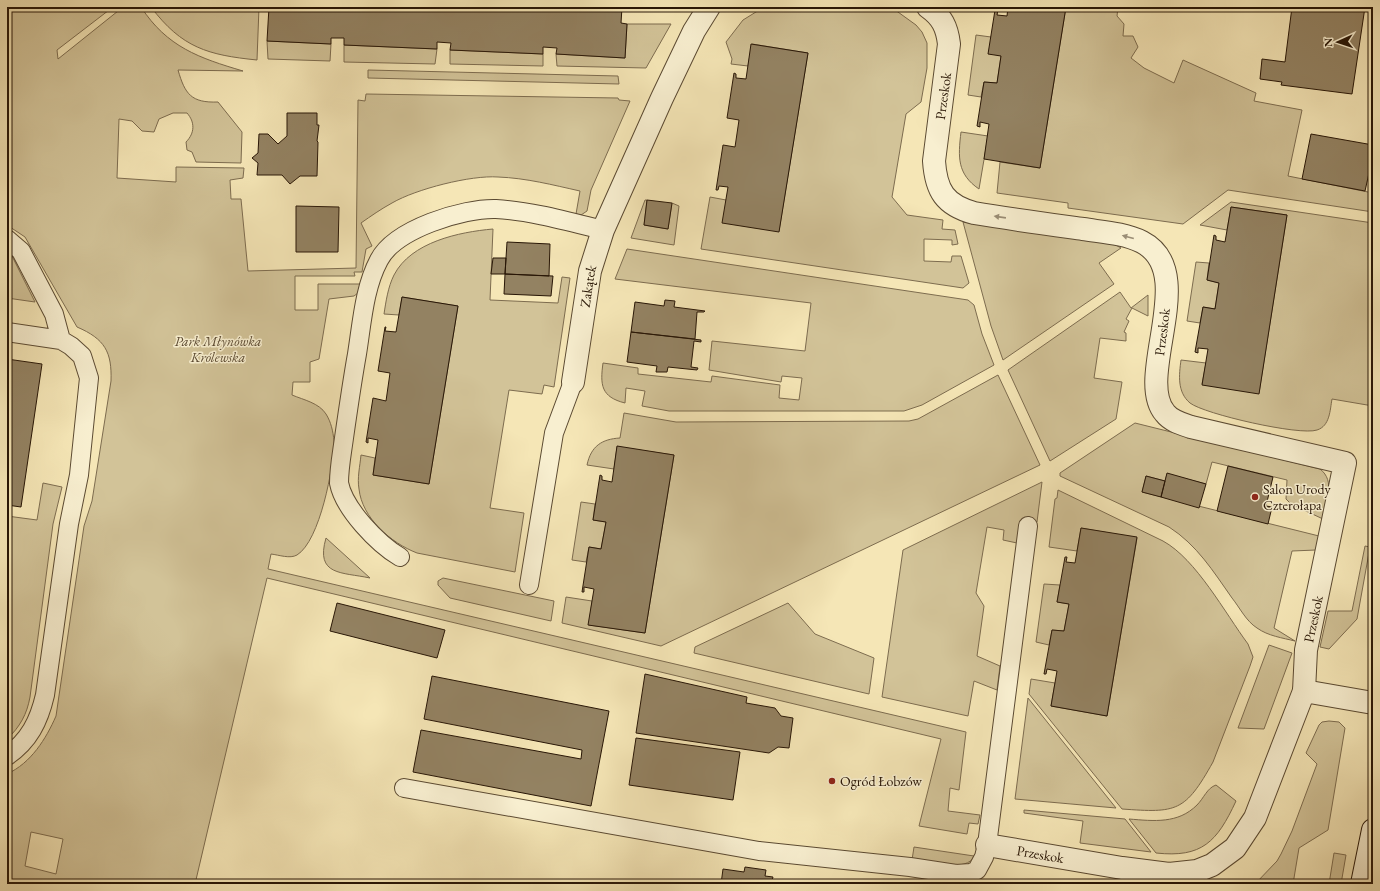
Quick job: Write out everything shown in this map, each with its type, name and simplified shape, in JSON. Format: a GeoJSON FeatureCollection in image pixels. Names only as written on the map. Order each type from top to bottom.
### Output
{"type":"FeatureCollection","features":[{"type":"Feature","properties":{"kind":"street","name":"Zakątek"},"geometry":{"type":"LineString","coordinates":[[573,382],[590,272],[603,230],[662,98],[694,31],[709,7]]}},
{"type":"Feature","properties":{"kind":"street","name":"Przeskok"},"geometry":{"type":"LineString","coordinates":[[928,7],[942,19],[948,33],[949,44],[934,161],[938,186],[945,198],[960,209],[974,213],[1127,236],[1148,246],[1160,258],[1165,276],[1167,298],[1158,368],[1157,391],[1158,400],[1165,414],[1178,422],[1191,427],[1346,463],[1306,650],[1304,691],[1255,818],[1235,848],[1212,865],[1197,872],[1169,874],[1122,868],[987,845]]}},
{"type":"Feature","properties":{"kind":"street"},"geometry":{"type":"LineString","coordinates":[[1304,691],[1373,703]]}},
{"type":"Feature","properties":{"kind":"street"},"geometry":{"type":"LineString","coordinates":[[1362,884],[1373,830]]}},
{"type":"Feature","properties":{"kind":"lane"},"geometry":{"type":"LineString","coordinates":[[400,557],[390,551],[365,526],[347,504],[338,483],[349,398],[368,288],[379,259],[390,245],[420,227],[456,215],[484,209],[508,211],[603,230]]}},
{"type":"Feature","properties":{"kind":"lane"},"geometry":{"type":"LineString","coordinates":[[7,239],[21,251],[54,314],[60,340]]}},
{"type":"Feature","properties":{"kind":"lane"},"geometry":{"type":"LineString","coordinates":[[7,332],[60,340],[78,350],[82,356],[90,386],[79,475],[69,524],[49,671],[42,707],[31,732],[7,756]]}},
{"type":"Feature","properties":{"kind":"lane","name":"Zakątek"},"geometry":{"type":"LineString","coordinates":[[530,586],[554,433],[573,382]]}},
{"type":"Feature","properties":{"kind":"lane"},"geometry":{"type":"LineString","coordinates":[[404,788],[759,851],[910,867],[956,874],[971,873],[977,870],[984,857],[987,845],[1028,526]]}},
{"type":"Feature","properties":{"kind":"green space","name":"Park Młynówka Królewska"},"geometry":{"type":"Polygon","coordinates":[[[7,7],[113,7],[57,50],[58,59],[123,7],[141,7],[151,21],[162,32],[185,49],[198,56],[243,71],[178,70],[183,85],[190,95],[201,101],[218,102],[242,132],[241,163],[196,162],[192,152],[187,150],[186,142],[191,135],[193,124],[187,113],[173,113],[159,119],[154,132],[142,131],[132,121],[119,119],[117,178],[176,182],[176,167],[244,168],[243,178],[230,180],[231,199],[241,199],[248,271],[356,268],[358,100],[365,101],[366,94],[618,98],[619,100],[630,101],[591,190],[587,211],[581,215],[576,214],[580,191],[539,182],[498,177],[473,178],[444,184],[402,198],[361,223],[372,246],[366,249],[362,272],[354,272],[355,276],[295,276],[295,310],[318,310],[318,284],[360,284],[358,293],[354,296],[329,299],[319,359],[310,362],[310,382],[293,382],[292,395],[311,402],[323,410],[326,414],[332,430],[334,441],[333,453],[324,502],[312,535],[305,547],[297,555],[288,557],[271,554],[268,569],[966,732],[959,790],[950,788],[948,811],[980,815],[978,824],[969,823],[967,834],[919,826],[941,739],[267,578],[195,884],[7,884],[7,774],[23,764],[37,750],[48,733],[56,716],[84,526],[92,501],[111,381],[111,371],[108,354],[105,348],[94,336],[77,327],[25,237],[7,225],[7,164],[11,165],[7,125],[7,7]],[[31,832],[25,866],[56,874],[63,839],[31,832]]]}},
{"type":"Feature","properties":{"kind":"green space"},"geometry":{"type":"Polygon","coordinates":[[[151,7],[259,7],[257,60],[210,52],[197,47],[174,32],[162,21],[151,7]]]}},
{"type":"Feature","properties":{"kind":"green space"},"geometry":{"type":"Polygon","coordinates":[[[764,7],[891,7],[916,25],[922,32],[927,43],[927,68],[921,102],[906,114],[892,197],[907,215],[943,220],[942,229],[955,230],[958,244],[952,245],[952,240],[924,239],[924,261],[951,262],[952,256],[961,256],[969,283],[963,288],[701,249],[710,197],[726,200],[779,231],[808,53],[752,44],[748,66],[731,64],[732,59],[726,42],[743,20],[764,7]]]}},
{"type":"Feature","properties":{"kind":"green space"},"geometry":{"type":"Polygon","coordinates":[[[1066,7],[1118,7],[1117,16],[1124,24],[1123,36],[1133,36],[1138,47],[1131,58],[1144,68],[1174,83],[1183,60],[1256,93],[1254,101],[1302,110],[1288,176],[1373,193],[1373,212],[1228,190],[1183,224],[1068,208],[1068,203],[997,193],[1000,162],[1040,168],[1066,7]]]}},
{"type":"Feature","properties":{"kind":"green space"},"geometry":{"type":"Polygon","coordinates":[[[627,24],[671,24],[646,68],[557,66],[556,54],[625,58],[627,24]]]}},
{"type":"Feature","properties":{"kind":"green space"},"geometry":{"type":"Polygon","coordinates":[[[976,35],[991,37],[1001,56],[997,83],[984,82],[981,97],[968,95],[976,35]]]}},
{"type":"Feature","properties":{"kind":"green space"},"geometry":{"type":"Polygon","coordinates":[[[267,41],[331,44],[330,61],[268,59],[267,41]]]}},
{"type":"Feature","properties":{"kind":"green space"},"geometry":{"type":"Polygon","coordinates":[[[344,45],[437,49],[435,64],[344,62],[344,45]]]}},
{"type":"Feature","properties":{"kind":"green space"},"geometry":{"type":"Polygon","coordinates":[[[450,50],[543,54],[543,66],[450,64],[450,50]]]}},
{"type":"Feature","properties":{"kind":"green space"},"geometry":{"type":"Polygon","coordinates":[[[368,70],[618,76],[619,84],[368,78],[368,70]]]}},
{"type":"Feature","properties":{"kind":"green space"},"geometry":{"type":"Polygon","coordinates":[[[961,132],[988,136],[979,189],[966,177],[963,171],[959,149],[961,132]]]}},
{"type":"Feature","properties":{"kind":"green space"},"geometry":{"type":"Polygon","coordinates":[[[645,200],[647,200],[644,225],[668,229],[672,203],[679,206],[674,245],[631,238],[645,200]]]}},
{"type":"Feature","properties":{"kind":"green space"},"geometry":{"type":"Polygon","coordinates":[[[1231,202],[1373,223],[1373,406],[1332,399],[1329,417],[1325,425],[1317,430],[1307,431],[1252,423],[1213,413],[1199,408],[1186,399],[1180,383],[1181,360],[1206,363],[1202,384],[1259,393],[1287,215],[1231,207],[1227,230],[1200,225],[1231,202]]]}},
{"type":"Feature","properties":{"kind":"green space"},"geometry":{"type":"Polygon","coordinates":[[[963,222],[1112,243],[1121,248],[1099,263],[1114,284],[1003,360],[991,326],[963,222]]]}},
{"type":"Feature","properties":{"kind":"green space"},"geometry":{"type":"Polygon","coordinates":[[[493,229],[490,300],[558,303],[562,277],[570,278],[554,387],[544,385],[542,394],[509,390],[490,508],[524,513],[515,572],[417,553],[407,549],[388,536],[372,519],[361,500],[358,485],[361,455],[375,458],[373,475],[429,484],[458,306],[402,297],[399,315],[384,314],[386,299],[394,275],[412,254],[424,247],[451,236],[493,229]]]}},
{"type":"Feature","properties":{"kind":"green space"},"geometry":{"type":"Polygon","coordinates":[[[627,249],[968,300],[974,305],[982,334],[994,365],[922,405],[904,411],[669,411],[642,406],[645,391],[626,388],[625,403],[611,397],[604,389],[602,384],[603,363],[638,368],[638,374],[711,382],[712,376],[780,385],[779,398],[799,400],[802,378],[782,376],[781,382],[709,370],[712,341],[805,351],[811,303],[615,279],[627,249]]]}},
{"type":"Feature","properties":{"kind":"green space"},"geometry":{"type":"Polygon","coordinates":[[[7,252],[12,256],[35,302],[7,298],[7,252]]]}},
{"type":"Feature","properties":{"kind":"green space"},"geometry":{"type":"Polygon","coordinates":[[[1196,262],[1209,263],[1207,280],[1219,283],[1215,309],[1203,307],[1200,323],[1187,321],[1196,262]]]}},
{"type":"Feature","properties":{"kind":"green space"},"geometry":{"type":"Polygon","coordinates":[[[1120,292],[1131,308],[1148,295],[1148,316],[1132,308],[1126,319],[1129,321],[1124,332],[1126,333],[1126,341],[1100,338],[1094,378],[1122,382],[1116,419],[1050,461],[1008,370],[1120,292]]]}},
{"type":"Feature","properties":{"kind":"green space"},"geometry":{"type":"Polygon","coordinates":[[[998,375],[1040,465],[661,646],[562,623],[566,597],[592,601],[589,625],[645,633],[674,455],[617,447],[614,469],[587,465],[594,448],[608,440],[620,438],[624,413],[676,422],[909,421],[918,419],[998,375]]]}},
{"type":"Feature","properties":{"kind":"green space"},"geometry":{"type":"Polygon","coordinates":[[[1135,423],[1320,469],[1325,474],[1328,480],[1329,492],[1323,519],[1291,504],[1286,499],[1287,480],[1212,462],[1206,484],[1167,474],[1165,481],[1146,476],[1142,492],[1319,536],[1316,550],[1292,551],[1274,628],[1295,641],[1271,635],[1261,631],[1253,625],[1243,614],[1204,559],[1179,534],[1169,527],[1060,476],[1060,473],[1135,423]]]}},
{"type":"Feature","properties":{"kind":"green space"},"geometry":{"type":"Polygon","coordinates":[[[1042,482],[1037,522],[1021,520],[1017,543],[1003,540],[1004,530],[987,527],[976,593],[984,606],[977,656],[1000,666],[997,690],[974,681],[968,716],[882,697],[903,550],[1042,482]]]}},
{"type":"Feature","properties":{"kind":"green space"},"geometry":{"type":"Polygon","coordinates":[[[43,483],[62,487],[53,524],[29,703],[25,715],[16,730],[7,739],[7,516],[37,520],[43,483]]]}},
{"type":"Feature","properties":{"kind":"green space"},"geometry":{"type":"Polygon","coordinates":[[[1058,490],[1163,541],[1175,549],[1187,560],[1209,588],[1248,644],[1253,657],[1213,762],[1195,791],[1178,806],[1168,809],[1155,810],[1122,809],[1029,694],[1031,679],[1055,683],[1051,706],[1107,716],[1137,538],[1081,528],[1077,551],[1049,547],[1055,499],[1057,498],[1058,490]]]}},
{"type":"Feature","properties":{"kind":"green space"},"geometry":{"type":"Polygon","coordinates":[[[581,502],[595,504],[593,520],[606,522],[601,549],[589,547],[586,562],[572,560],[581,502]]]}},
{"type":"Feature","properties":{"kind":"green space"},"geometry":{"type":"Polygon","coordinates":[[[326,538],[370,578],[341,573],[328,566],[324,559],[326,538]]]}},
{"type":"Feature","properties":{"kind":"green space"},"geometry":{"type":"Polygon","coordinates":[[[1365,546],[1370,547],[1357,619],[1329,649],[1320,647],[1328,611],[1352,611],[1365,546]]]}},
{"type":"Feature","properties":{"kind":"green space"},"geometry":{"type":"Polygon","coordinates":[[[443,578],[554,601],[551,621],[450,598],[438,585],[438,581],[443,578]]]}},
{"type":"Feature","properties":{"kind":"green space"},"geometry":{"type":"Polygon","coordinates":[[[1044,584],[1060,585],[1057,602],[1069,604],[1064,631],[1052,630],[1049,645],[1036,642],[1044,584]]]}},
{"type":"Feature","properties":{"kind":"green space"},"geometry":{"type":"Polygon","coordinates":[[[788,603],[815,634],[874,658],[869,694],[694,653],[695,647],[788,603]]]}},
{"type":"Feature","properties":{"kind":"green space"},"geometry":{"type":"Polygon","coordinates":[[[1269,645],[1292,653],[1264,729],[1238,728],[1269,645]]]}},
{"type":"Feature","properties":{"kind":"green space"},"geometry":{"type":"Polygon","coordinates":[[[1028,698],[1116,808],[1015,799],[1028,698]]]}},
{"type":"Feature","properties":{"kind":"green space"},"geometry":{"type":"Polygon","coordinates":[[[1322,722],[1339,722],[1345,728],[1328,830],[1299,848],[1293,884],[1255,884],[1277,861],[1292,831],[1317,764],[1306,753],[1319,725],[1322,722]]]}},
{"type":"Feature","properties":{"kind":"green space"},"geometry":{"type":"Polygon","coordinates":[[[1216,785],[1236,801],[1222,827],[1214,837],[1197,850],[1172,854],[1156,853],[1129,819],[1165,820],[1182,815],[1197,805],[1208,791],[1216,785]]]}},
{"type":"Feature","properties":{"kind":"green space"},"geometry":{"type":"Polygon","coordinates":[[[1024,810],[1125,819],[1151,852],[1080,843],[1083,821],[1024,813],[1024,810]]]}},
{"type":"Feature","properties":{"kind":"green space"},"geometry":{"type":"Polygon","coordinates":[[[914,847],[974,856],[970,861],[964,864],[936,864],[912,860],[914,847]]]}},
{"type":"Feature","properties":{"kind":"green space"},"geometry":{"type":"Polygon","coordinates":[[[1334,853],[1346,855],[1341,884],[1329,884],[1334,853]]]}},
{"type":"Feature","properties":{"kind":"building"},"geometry":{"type":"Polygon","coordinates":[[[269,7],[622,7],[621,23],[627,24],[625,58],[556,54],[557,48],[543,47],[543,54],[450,50],[451,43],[437,42],[437,49],[344,45],[344,38],[331,38],[331,44],[267,41],[269,7]]]}},
{"type":"Feature","properties":{"kind":"building"},"geometry":{"type":"Polygon","coordinates":[[[1008,7],[1066,7],[1040,168],[984,159],[989,124],[980,122],[980,127],[977,126],[984,82],[997,83],[1001,56],[988,54],[995,10],[998,10],[997,15],[1007,16],[1008,7]]]}},
{"type":"Feature","properties":{"kind":"building"},"geometry":{"type":"Polygon","coordinates":[[[1292,7],[1365,7],[1352,94],[1281,85],[1282,82],[1260,79],[1262,59],[1285,62],[1292,7]]]}},
{"type":"Feature","properties":{"kind":"building"},"geometry":{"type":"Polygon","coordinates":[[[751,44],[808,53],[779,232],[722,223],[728,187],[719,186],[718,190],[716,190],[723,145],[735,147],[739,120],[727,118],[734,73],[736,74],[736,78],[746,79],[751,44]]]}},
{"type":"Feature","properties":{"kind":"building"},"geometry":{"type":"Polygon","coordinates":[[[287,113],[317,113],[317,125],[319,125],[317,141],[317,176],[300,176],[290,184],[282,175],[257,175],[258,163],[252,158],[258,153],[259,134],[268,134],[278,144],[287,136],[287,113]]]}},
{"type":"Feature","properties":{"kind":"building"},"geometry":{"type":"Polygon","coordinates":[[[1311,134],[1373,145],[1373,155],[1365,191],[1302,179],[1311,134]]]}},
{"type":"Feature","properties":{"kind":"building"},"geometry":{"type":"Polygon","coordinates":[[[647,200],[672,203],[668,229],[644,225],[647,200]]]}},
{"type":"Feature","properties":{"kind":"building"},"geometry":{"type":"Polygon","coordinates":[[[296,206],[339,207],[338,252],[296,252],[296,206]]]}},
{"type":"Feature","properties":{"kind":"building"},"geometry":{"type":"Polygon","coordinates":[[[1231,207],[1287,215],[1259,394],[1202,385],[1208,349],[1198,348],[1198,353],[1195,352],[1203,307],[1215,309],[1219,283],[1207,280],[1214,235],[1216,236],[1216,240],[1225,242],[1231,207]]]}},
{"type":"Feature","properties":{"kind":"building"},"geometry":{"type":"Polygon","coordinates":[[[507,242],[550,244],[549,276],[505,274],[507,242]]]}},
{"type":"Feature","properties":{"kind":"building"},"geometry":{"type":"Polygon","coordinates":[[[493,258],[506,258],[505,274],[491,274],[493,258]]]}},
{"type":"Feature","properties":{"kind":"building"},"geometry":{"type":"Polygon","coordinates":[[[505,274],[553,276],[551,296],[504,294],[505,274]]]}},
{"type":"Feature","properties":{"kind":"building"},"geometry":{"type":"Polygon","coordinates":[[[402,297],[458,306],[429,484],[373,475],[378,440],[368,438],[368,443],[366,442],[373,398],[386,401],[390,373],[378,371],[385,327],[385,331],[396,332],[402,297]]]}},
{"type":"Feature","properties":{"kind":"building"},"geometry":{"type":"Polygon","coordinates":[[[665,300],[675,301],[674,307],[705,311],[697,312],[695,339],[631,332],[635,302],[664,306],[665,300]]]}},
{"type":"Feature","properties":{"kind":"building"},"geometry":{"type":"Polygon","coordinates":[[[631,332],[701,340],[701,342],[694,341],[691,367],[698,368],[697,370],[668,367],[667,372],[656,372],[657,366],[627,362],[631,332]]]}},
{"type":"Feature","properties":{"kind":"building"},"geometry":{"type":"Polygon","coordinates":[[[7,359],[42,364],[21,507],[7,505],[7,359]]]}},
{"type":"Feature","properties":{"kind":"building"},"geometry":{"type":"Polygon","coordinates":[[[617,446],[674,455],[645,633],[588,625],[594,589],[584,587],[584,592],[582,592],[589,547],[601,549],[606,522],[593,520],[600,475],[602,476],[602,480],[612,482],[617,446]]]}},
{"type":"Feature","properties":{"kind":"building"},"geometry":{"type":"Polygon","coordinates":[[[1228,466],[1273,477],[1266,506],[1272,507],[1268,524],[1217,511],[1228,466]]]}},
{"type":"Feature","properties":{"kind":"building"},"geometry":{"type":"Polygon","coordinates":[[[1167,473],[1206,484],[1199,508],[1161,497],[1167,473]]]}},
{"type":"Feature","properties":{"kind":"building"},"geometry":{"type":"Polygon","coordinates":[[[1146,476],[1165,481],[1161,497],[1142,492],[1146,476]]]}},
{"type":"Feature","properties":{"kind":"building"},"geometry":{"type":"Polygon","coordinates":[[[1081,528],[1137,537],[1107,716],[1051,706],[1057,671],[1047,669],[1046,674],[1044,674],[1052,630],[1064,631],[1069,604],[1057,602],[1065,557],[1067,557],[1066,562],[1075,563],[1081,528]]]}},
{"type":"Feature","properties":{"kind":"building"},"geometry":{"type":"Polygon","coordinates":[[[337,603],[445,630],[437,658],[330,631],[337,603]]]}},
{"type":"Feature","properties":{"kind":"building"},"geometry":{"type":"Polygon","coordinates":[[[645,674],[747,697],[746,703],[775,708],[781,716],[793,718],[789,748],[778,747],[769,753],[636,733],[645,674]]]}},
{"type":"Feature","properties":{"kind":"building"},"geometry":{"type":"Polygon","coordinates":[[[432,676],[609,711],[591,806],[413,772],[421,730],[581,759],[582,750],[424,719],[432,676]]]}},
{"type":"Feature","properties":{"kind":"building"},"geometry":{"type":"Polygon","coordinates":[[[636,738],[740,752],[733,800],[629,785],[636,738]]]}},
{"type":"Feature","properties":{"kind":"building"},"geometry":{"type":"Polygon","coordinates":[[[745,867],[766,870],[765,876],[773,877],[771,884],[721,884],[723,869],[744,872],[745,867]]]}},
{"type":"Feature","properties":{"kind":"place","name":"Salon Urody Czterołapa"},"geometry":{"type":"Point","coordinates":[1255,497]}},
{"type":"Feature","properties":{"kind":"place","name":"Ogród Łobzów"},"geometry":{"type":"Point","coordinates":[832,781]}}]}
